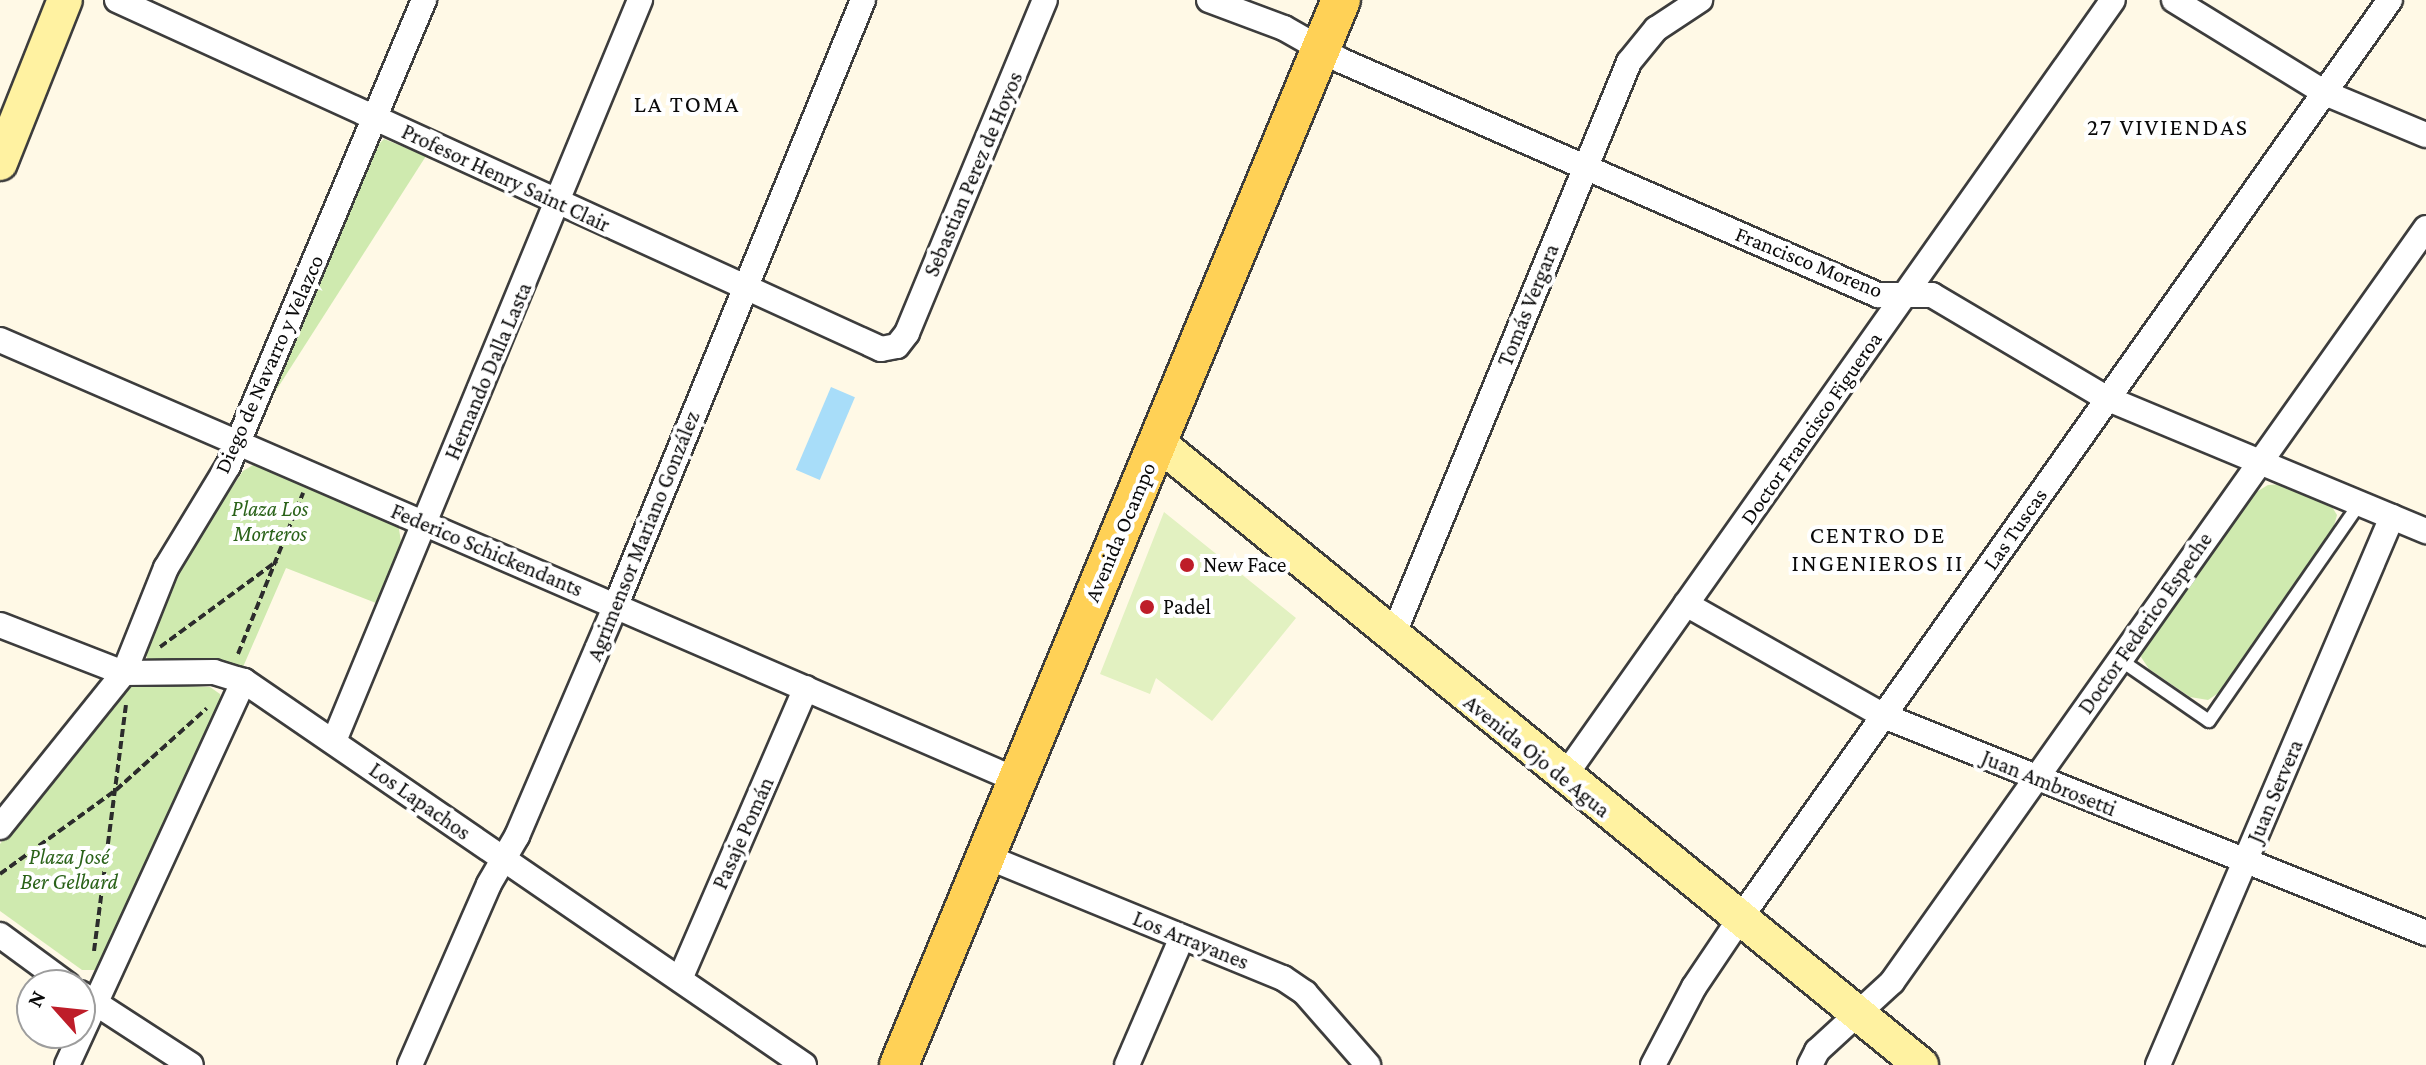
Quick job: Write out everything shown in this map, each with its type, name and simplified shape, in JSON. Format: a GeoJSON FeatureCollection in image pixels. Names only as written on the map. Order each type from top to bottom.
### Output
{"type":"FeatureCollection","features":[{"type":"Feature","properties":{"kind":"main road"},"geometry":{"type":"LineString","coordinates":[[0,101],[41,0]]}},
{"type":"Feature","properties":{"kind":"main road"},"geometry":{"type":"LineString","coordinates":[[3,147],[65,0]]}},
{"type":"Feature","properties":{"kind":"main road","name":"Avenida Ocampo"},"geometry":{"type":"LineString","coordinates":[[899,1065],[1341,0]]}},
{"type":"Feature","properties":{"kind":"main road","name":"Avenida Ojo de Agua"},"geometry":{"type":"LineString","coordinates":[[1157,442],[1392,638],[1921,1065]]}},
{"type":"Feature","properties":{"kind":"street","name":"Profesor Henry Saint Clair"},"geometry":{"type":"LineString","coordinates":[[117,0],[881,349],[897,346]]}},
{"type":"Feature","properties":{"kind":"street","name":"Diego de Navarro y Velazco"},"geometry":{"type":"LineString","coordinates":[[0,827],[124,673],[166,568],[237,443],[424,0]]}},
{"type":"Feature","properties":{"kind":"street","name":"Hernando Dalla Lasta"},"geometry":{"type":"LineString","coordinates":[[334,741],[640,0]]}},
{"type":"Feature","properties":{"kind":"street","name":"Agrimensor Mariano González"},"geometry":{"type":"LineString","coordinates":[[410,1065],[616,605],[863,0]]}},
{"type":"Feature","properties":{"kind":"street","name":"Sebastian Perez de Hoyos"},"geometry":{"type":"LineString","coordinates":[[897,346],[907,333],[1045,0]]}},
{"type":"Feature","properties":{"kind":"street","name":"Francisco Moreno"},"geometry":{"type":"LineString","coordinates":[[1209,0],[1284,28],[1320,50],[1878,295],[1932,295],[2106,398],[2258,464],[2426,531]]}},
{"type":"Feature","properties":{"kind":"street","name":"Tomás Vergara"},"geometry":{"type":"LineString","coordinates":[[1392,638],[1584,168],[1640,45],[1700,0]]}},
{"type":"Feature","properties":{"kind":"street","name":"Doctor Francisco Figueroa"},"geometry":{"type":"LineString","coordinates":[[1564,777],[2113,0]]}},
{"type":"Feature","properties":{"kind":"street"},"geometry":{"type":"LineString","coordinates":[[2174,0],[2325,93],[2426,135]]}},
{"type":"Feature","properties":{"kind":"street","name":"Las Tuscas"},"geometry":{"type":"LineString","coordinates":[[1653,1065],[1694,987],[1739,920],[2390,0]]}},
{"type":"Feature","properties":{"kind":"street","name":"Doctor Federico Espeche"},"geometry":{"type":"LineString","coordinates":[[1810,1065],[1817,1051],[1860,1016],[1892,982],[2426,228]]}},
{"type":"Feature","properties":{"kind":"street","name":"Federico Schickendants"},"geometry":{"type":"LineString","coordinates":[[0,340],[1017,780]]}},
{"type":"Feature","properties":{"kind":"street","name":"Juan Servera"},"geometry":{"type":"LineString","coordinates":[[2160,1064],[2392,517]]}},
{"type":"Feature","properties":{"kind":"street","name":"Juan Ambrosetti"},"geometry":{"type":"LineString","coordinates":[[1686,604],[1884,716],[2426,933]]}},
{"type":"Feature","properties":{"kind":"street","name":"Los Lapachos"},"geometry":{"type":"LineString","coordinates":[[0,625],[124,673],[214,672],[244,681],[804,1065]]}},
{"type":"Feature","properties":{"kind":"street"},"geometry":{"type":"LineString","coordinates":[[96,983],[244,681]]}},
{"type":"Feature","properties":{"kind":"street","name":"Pasaje Pomán"},"geometry":{"type":"LineString","coordinates":[[680,979],[806,688]]}},
{"type":"Feature","properties":{"kind":"street","name":"Los Arrayanes"},"geometry":{"type":"LineString","coordinates":[[985,856],[1283,978],[1305,993],[1356,1061]]}},
{"type":"Feature","properties":{"kind":"street"},"geometry":{"type":"LineString","coordinates":[[0,935],[46,969]]}},
{"type":"Feature","properties":{"kind":"street"},"geometry":{"type":"LineString","coordinates":[[1127,1065],[1182,937]]}},
{"type":"Feature","properties":{"kind":"street"},"geometry":{"type":"LineString","coordinates":[[96,1004],[191,1065]]}},
{"type":"Feature","properties":{"kind":"lane"},"geometry":{"type":"LineString","coordinates":[[2119,659],[2209,721],[2359,504]]}},
{"type":"Feature","properties":{"kind":"path"},"geometry":{"type":"LineString","coordinates":[[238,654],[304,490]]}},
{"type":"Feature","properties":{"kind":"path"},"geometry":{"type":"LineString","coordinates":[[92,961],[127,698],[124,673],[277,561]]}},
{"type":"Feature","properties":{"kind":"path"},"geometry":{"type":"LineString","coordinates":[[0,874],[116,790],[244,681]]}},
{"type":"Feature","properties":{"kind":"green space"},"geometry":{"type":"Polygon","coordinates":[[[384,139],[426,156],[268,403],[376,147],[384,139]]]}},
{"type":"Feature","properties":{"kind":"green space","name":"Plaza Los Morteros"},"geometry":{"type":"Polygon","coordinates":[[[253,465],[264,465],[398,523],[402,548],[376,603],[286,568],[243,667],[148,660],[144,650],[179,567],[243,471],[253,465]]]}},
{"type":"Feature","properties":{"kind":"green space"},"geometry":{"type":"Polygon","coordinates":[[[2284,484],[2329,502],[2337,515],[2334,526],[2220,692],[2208,700],[2190,697],[2149,669],[2141,657],[2144,644],[2248,497],[2268,485],[2284,484]]]}},
{"type":"Feature","properties":{"kind":"green space","name":"New Face"},"geometry":{"type":"Polygon","coordinates":[[[1164,512],[1296,618],[1212,721],[1156,678],[1150,694],[1100,674],[1164,512]]]}},
{"type":"Feature","properties":{"kind":"green space","name":"Plaza José Ber Gelbard"},"geometry":{"type":"Polygon","coordinates":[[[136,684],[210,687],[220,694],[221,705],[97,970],[81,969],[0,911],[0,844],[120,693],[136,684]]]}},
{"type":"Feature","properties":{"kind":"water"},"geometry":{"type":"Polygon","coordinates":[[[831,387],[855,397],[820,480],[796,470],[831,387]]]}},
{"type":"Feature","properties":{"kind":"place","name":"New Face"},"geometry":{"type":"Point","coordinates":[1187,565]}},
{"type":"Feature","properties":{"kind":"place","name":"Padel"},"geometry":{"type":"Point","coordinates":[1147,607]}},
{"type":"Feature","properties":{"kind":"district","name":"LA TOMA"},"geometry":{"type":"Point","coordinates":[687,104]}},
{"type":"Feature","properties":{"kind":"district","name":"27 VIVIENDAS"},"geometry":{"type":"Point","coordinates":[2168,127]}},
{"type":"Feature","properties":{"kind":"district","name":"CENTRO DE INGENIEROS II"},"geometry":{"type":"Point","coordinates":[1878,549]}}]}
